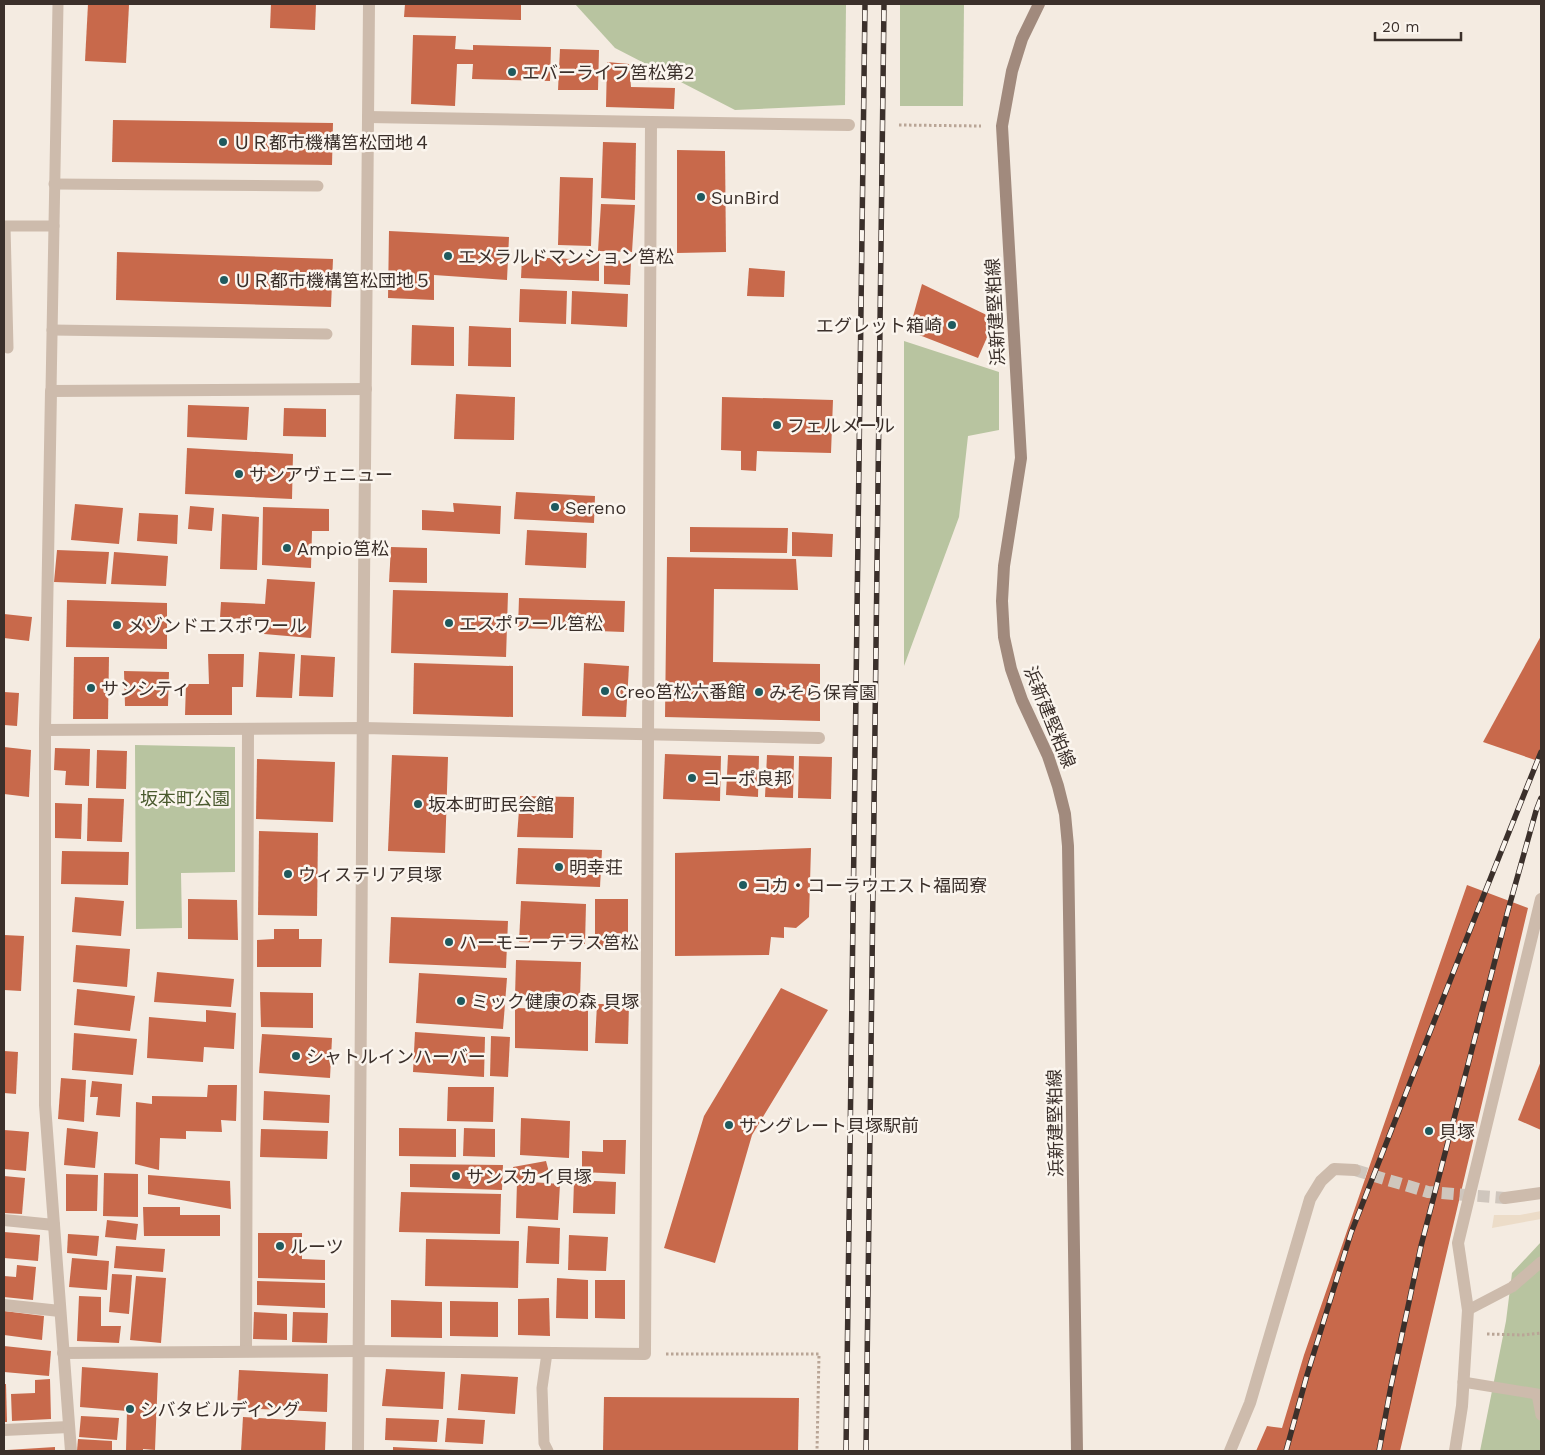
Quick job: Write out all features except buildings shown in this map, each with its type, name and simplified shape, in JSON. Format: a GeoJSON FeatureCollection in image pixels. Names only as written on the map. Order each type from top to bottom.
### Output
{"type":"FeatureCollection","features":[{"type":"Feature","properties":{"kind":"main road","name":"浜新建堅粕線"},"geometry":{"type":"LineString","coordinates":[[1038,4],[1022,39],[1012,71],[1002,126],[1021,458],[1004,566],[1002,601],[1004,637],[1011,669],[1022,700],[1048,756],[1058,786],[1065,814],[1068,846],[1077,1451]]}},
{"type":"Feature","properties":{"kind":"street"},"geometry":{"type":"LineString","coordinates":[[358,1451],[359,1058],[369,4]]}},
{"type":"Feature","properties":{"kind":"street"},"geometry":{"type":"LineString","coordinates":[[368,117],[849,125]]}},
{"type":"Feature","properties":{"kind":"street"},"geometry":{"type":"LineString","coordinates":[[64,1353],[358,1351],[645,1354],[651,122]]}},
{"type":"Feature","properties":{"kind":"street"},"geometry":{"type":"LineString","coordinates":[[71,1451],[45,1105],[45,730],[50,391],[366,389]]}},
{"type":"Feature","properties":{"kind":"street"},"geometry":{"type":"LineString","coordinates":[[246,1352],[248,728]]}},
{"type":"Feature","properties":{"kind":"street"},"geometry":{"type":"LineString","coordinates":[[45,730],[363,728],[819,738]]}},
{"type":"Feature","properties":{"kind":"street"},"geometry":{"type":"LineString","coordinates":[[1454,1448],[1462,1406],[1468,1310],[1458,1243],[1541,899]]}},
{"type":"Feature","properties":{"kind":"street"},"geometry":{"type":"LineString","coordinates":[[1230,1451],[1250,1403],[1310,1199],[1321,1181],[1334,1169],[1356,1170]]}},
{"type":"Feature","properties":{"kind":"street"},"geometry":{"type":"LineString","coordinates":[[1506,1198],[1541,1193]]}},
{"type":"Feature","properties":{"kind":"street"},"geometry":{"type":"LineString","coordinates":[[4,1220],[54,1225]]}},
{"type":"Feature","properties":{"kind":"street"},"geometry":{"type":"LineString","coordinates":[[4,1305],[60,1311]]}},
{"type":"Feature","properties":{"kind":"street"},"geometry":{"type":"LineString","coordinates":[[4,1430],[69,1427]]}},
{"type":"Feature","properties":{"kind":"lane"},"geometry":{"type":"LineString","coordinates":[[50,391],[58,4]]}},
{"type":"Feature","properties":{"kind":"lane"},"geometry":{"type":"LineString","coordinates":[[54,184],[318,186]]}},
{"type":"Feature","properties":{"kind":"lane"},"geometry":{"type":"LineString","coordinates":[[8,348],[5,226],[54,226]]}},
{"type":"Feature","properties":{"kind":"lane"},"geometry":{"type":"LineString","coordinates":[[52,330],[327,334]]}},
{"type":"Feature","properties":{"kind":"lane"},"geometry":{"type":"LineString","coordinates":[[1468,1310],[1512,1287],[1541,1262]]}},
{"type":"Feature","properties":{"kind":"lane"},"geometry":{"type":"LineString","coordinates":[[547,1353],[542,1397],[544,1443],[548,1451]]}},
{"type":"Feature","properties":{"kind":"lane"},"geometry":{"type":"LineString","coordinates":[[1463,1382],[1537,1394],[1541,1415]]}},
{"type":"Feature","properties":{"kind":"path"},"geometry":{"type":"LineString","coordinates":[[899,125],[1002,126]]}},
{"type":"Feature","properties":{"kind":"path"},"geometry":{"type":"LineString","coordinates":[[1466,1332],[1522,1335],[1541,1333]]}},
{"type":"Feature","properties":{"kind":"path"},"geometry":{"type":"LineString","coordinates":[[645,1354],[819,1354],[817,1451]]}},
{"type":"Feature","properties":{"kind":"green space"},"geometry":{"type":"Polygon","coordinates":[[[575,4],[846,4],[845,105],[735,110],[615,48],[575,4]]]}},
{"type":"Feature","properties":{"kind":"green space"},"geometry":{"type":"Polygon","coordinates":[[[900,4],[964,4],[963,106],[900,106],[900,4]]]}},
{"type":"Feature","properties":{"kind":"green space"},"geometry":{"type":"Polygon","coordinates":[[[904,341],[999,372],[999,430],[968,436],[959,517],[904,666],[904,341]]]}},
{"type":"Feature","properties":{"kind":"green space","name":"坂本町公園"},"geometry":{"type":"Polygon","coordinates":[[[135,745],[235,747],[235,872],[181,873],[182,928],[136,929],[135,745]]]}},
{"type":"Feature","properties":{"kind":"green space"},"geometry":{"type":"Polygon","coordinates":[[[1541,1242],[1541,1451],[1480,1451],[1506,1321],[1512,1273],[1541,1242]]]}},
{"type":"Feature","properties":{"kind":"shaded area"},"geometry":{"type":"Polygon","coordinates":[[[1541,1211],[1541,1219],[1492,1228],[1494,1215],[1520,1215],[1541,1211]]]}},
{"type":"Feature","properties":{"kind":"tunnel"},"geometry":{"type":"LineString","coordinates":[[1355,1170],[1428,1192],[1505,1198]]}},
{"type":"Feature","properties":{"kind":"railway"},"geometry":{"type":"LineString","coordinates":[[846,1451],[865,4]]}},
{"type":"Feature","properties":{"kind":"railway"},"geometry":{"type":"LineString","coordinates":[[866,1451],[884,4]]}},
{"type":"Feature","properties":{"kind":"railway"},"geometry":{"type":"LineString","coordinates":[[1286,1451],[1307,1375],[1351,1233],[1541,752]]}},
{"type":"Feature","properties":{"kind":"railway"},"geometry":{"type":"LineString","coordinates":[[1379,1451],[1421,1246],[1507,914],[1541,798]]}},
{"type":"Feature","properties":{"kind":"place","name":"エバーライフ筥松第2"},"geometry":{"type":"Point","coordinates":[512,72]}},
{"type":"Feature","properties":{"kind":"place","name":"ＵＲ都市機構筥松団地４"},"geometry":{"type":"Point","coordinates":[223,142]}},
{"type":"Feature","properties":{"kind":"place","name":"SunBird"},"geometry":{"type":"Point","coordinates":[701,197]}},
{"type":"Feature","properties":{"kind":"place","name":"エメラルドマンション筥松"},"geometry":{"type":"Point","coordinates":[448,256]}},
{"type":"Feature","properties":{"kind":"place","name":"ＵＲ都市機構筥松団地５"},"geometry":{"type":"Point","coordinates":[224,280]}},
{"type":"Feature","properties":{"kind":"place","name":"エグレット箱崎"},"geometry":{"type":"Point","coordinates":[952,325]}},
{"type":"Feature","properties":{"kind":"place","name":"フェルメール"},"geometry":{"type":"Point","coordinates":[777,425]}},
{"type":"Feature","properties":{"kind":"place","name":"サンアヴェニュー"},"geometry":{"type":"Point","coordinates":[239,474]}},
{"type":"Feature","properties":{"kind":"place","name":"Sereno"},"geometry":{"type":"Point","coordinates":[555,507]}},
{"type":"Feature","properties":{"kind":"place","name":"Ampio筥松"},"geometry":{"type":"Point","coordinates":[287,548]}},
{"type":"Feature","properties":{"kind":"place","name":"エスポワール筥松"},"geometry":{"type":"Point","coordinates":[449,623]}},
{"type":"Feature","properties":{"kind":"place","name":"メゾンドエスポワール"},"geometry":{"type":"Point","coordinates":[117,625]}},
{"type":"Feature","properties":{"kind":"place","name":"サンシティ"},"geometry":{"type":"Point","coordinates":[91,688]}},
{"type":"Feature","properties":{"kind":"place","name":"Creo筥松六番館"},"geometry":{"type":"Point","coordinates":[605,691]}},
{"type":"Feature","properties":{"kind":"place","name":"みそら保育園"},"geometry":{"type":"Point","coordinates":[759,692]}},
{"type":"Feature","properties":{"kind":"place","name":"コーポ良邦"},"geometry":{"type":"Point","coordinates":[692,778]}},
{"type":"Feature","properties":{"kind":"place","name":"坂本町町民会館"},"geometry":{"type":"Point","coordinates":[418,804]}},
{"type":"Feature","properties":{"kind":"place","name":"明幸荘"},"geometry":{"type":"Point","coordinates":[559,867]}},
{"type":"Feature","properties":{"kind":"place","name":"ウィステリア貝塚"},"geometry":{"type":"Point","coordinates":[288,874]}},
{"type":"Feature","properties":{"kind":"place","name":"コカ・コーラウエスト福岡寮"},"geometry":{"type":"Point","coordinates":[743,885]}},
{"type":"Feature","properties":{"kind":"place","name":"ハーモニーテラス筥松"},"geometry":{"type":"Point","coordinates":[449,942]}},
{"type":"Feature","properties":{"kind":"place","name":"ミック健康の森 貝塚"},"geometry":{"type":"Point","coordinates":[461,1001]}},
{"type":"Feature","properties":{"kind":"place","name":"シャトルインハーバー"},"geometry":{"type":"Point","coordinates":[296,1056]}},
{"type":"Feature","properties":{"kind":"place","name":"サングレート貝塚駅前"},"geometry":{"type":"Point","coordinates":[729,1125]}},
{"type":"Feature","properties":{"kind":"place","name":"貝塚"},"geometry":{"type":"Point","coordinates":[1429,1131]}},
{"type":"Feature","properties":{"kind":"place","name":"サンスカイ貝塚"},"geometry":{"type":"Point","coordinates":[456,1176]}},
{"type":"Feature","properties":{"kind":"place","name":"ルーツ"},"geometry":{"type":"Point","coordinates":[280,1246]}},
{"type":"Feature","properties":{"kind":"place","name":"シバタビルディング"},"geometry":{"type":"Point","coordinates":[130,1409]}}]}
